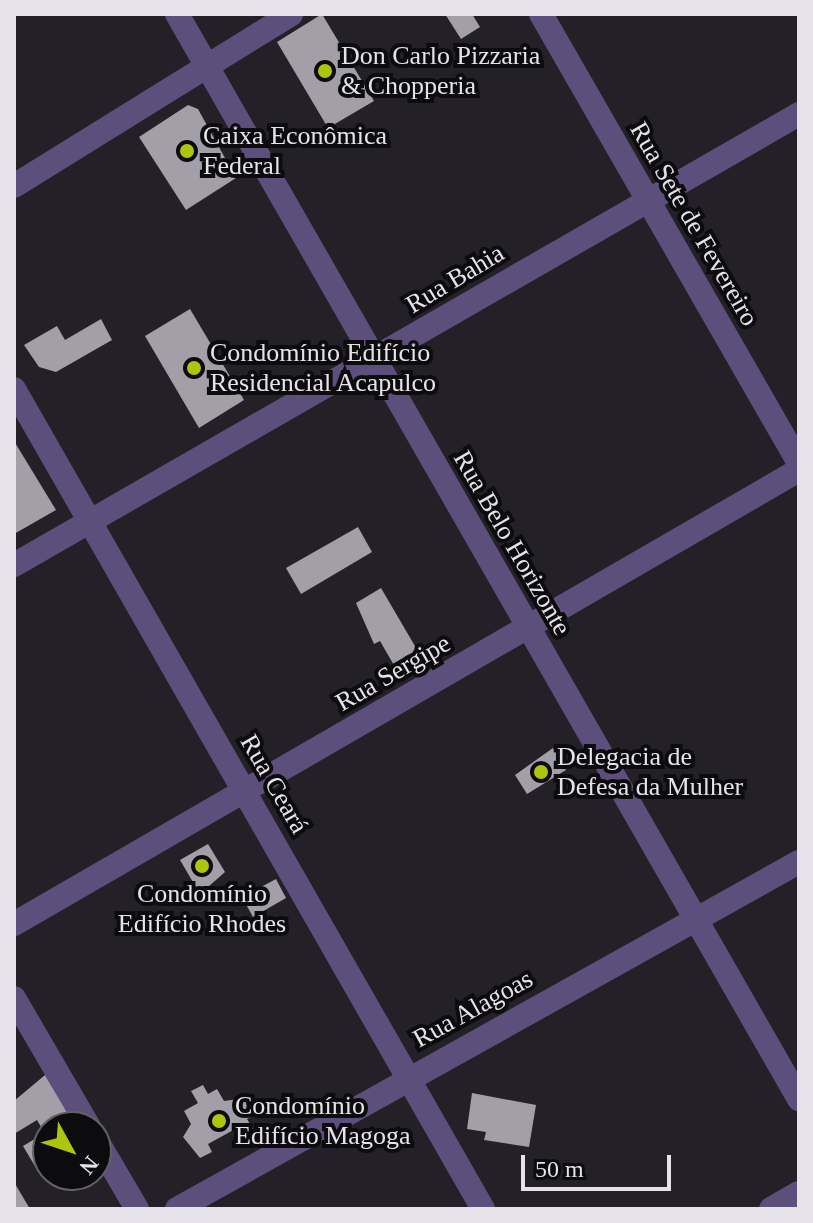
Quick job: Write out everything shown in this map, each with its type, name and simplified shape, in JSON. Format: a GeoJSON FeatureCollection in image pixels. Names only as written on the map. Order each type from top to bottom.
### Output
{"type":"FeatureCollection","features":[{"type":"Feature","properties":{"kind":"street","name":"Rua Belo Horizonte"},"geometry":{"type":"LineString","coordinates":[[177,14],[799,1099]]}},
{"type":"Feature","properties":{"kind":"street"},"geometry":{"type":"LineString","coordinates":[[14,186],[291,14]]}},
{"type":"Feature","properties":{"kind":"street","name":"Rua Sete de Fevereiro"},"geometry":{"type":"LineString","coordinates":[[541,14],[799,463]]}},
{"type":"Feature","properties":{"kind":"street","name":"Rua Bahia"},"geometry":{"type":"LineString","coordinates":[[14,565],[373,360],[647,198],[799,114]]}},
{"type":"Feature","properties":{"kind":"street","name":"Rua Ceará"},"geometry":{"type":"LineString","coordinates":[[14,389],[410,1076],[483,1209]]}},
{"type":"Feature","properties":{"kind":"street","name":"Rua Sergipe"},"geometry":{"type":"LineString","coordinates":[[14,924],[799,470]]}},
{"type":"Feature","properties":{"kind":"street","name":"Rua Alagoas"},"geometry":{"type":"LineString","coordinates":[[177,1209],[410,1076],[799,862]]}},
{"type":"Feature","properties":{"kind":"street"},"geometry":{"type":"LineString","coordinates":[[14,998],[80,1111]]}},
{"type":"Feature","properties":{"kind":"street"},"geometry":{"type":"LineString","coordinates":[[112,1166],[137,1209]]}},
{"type":"Feature","properties":{"kind":"street"},"geometry":{"type":"LineString","coordinates":[[771,1209],[799,1193]]}},
{"type":"Feature","properties":{"kind":"building","name":"Don Carlo Pizzaria & Chopperia"},"geometry":{"type":"Polygon","coordinates":[[[322,14],[374,101],[328,128],[277,42],[322,14]]]}},
{"type":"Feature","properties":{"kind":"building"},"geometry":{"type":"Polygon","coordinates":[[[445,14],[472,14],[480,27],[461,39],[445,14]]]}},
{"type":"Feature","properties":{"kind":"building","name":"Caixa Econômica Federal"},"geometry":{"type":"Polygon","coordinates":[[[188,105],[198,109],[236,178],[186,210],[139,137],[188,105]]]}},
{"type":"Feature","properties":{"kind":"building","name":"Condomínio Edifício Residencial Acapulco"},"geometry":{"type":"Polygon","coordinates":[[[190,309],[244,400],[199,428],[145,336],[190,309]]]}},
{"type":"Feature","properties":{"kind":"building"},"geometry":{"type":"Polygon","coordinates":[[[101,319],[112,340],[56,372],[39,367],[24,345],[57,326],[65,340],[101,319]]]}},
{"type":"Feature","properties":{"kind":"building"},"geometry":{"type":"Polygon","coordinates":[[[14,441],[56,510],[14,534],[14,441]]]}},
{"type":"Feature","properties":{"kind":"building"},"geometry":{"type":"Polygon","coordinates":[[[358,527],[372,552],[301,594],[286,568],[358,527]]]}},
{"type":"Feature","properties":{"kind":"building"},"geometry":{"type":"Polygon","coordinates":[[[381,588],[419,653],[395,667],[380,641],[374,644],[356,603],[381,588]]]}},
{"type":"Feature","properties":{"kind":"building","name":"Delegacia de Defesa da Mulher"},"geometry":{"type":"Polygon","coordinates":[[[553,748],[566,770],[527,794],[515,775],[553,748]]]}},
{"type":"Feature","properties":{"kind":"building","name":"Condomínio Edifício Rhodes"},"geometry":{"type":"Polygon","coordinates":[[[208,844],[225,872],[200,894],[180,860],[208,844]]]}},
{"type":"Feature","properties":{"kind":"building"},"geometry":{"type":"Polygon","coordinates":[[[276,879],[286,898],[253,917],[242,897],[276,879]]]}},
{"type":"Feature","properties":{"kind":"building"},"geometry":{"type":"Polygon","coordinates":[[[45,1075],[67,1111],[32,1111],[32,1123],[14,1134],[14,1101],[45,1075]]]}},
{"type":"Feature","properties":{"kind":"building","name":"Condomínio Edifício Magoga"},"geometry":{"type":"Polygon","coordinates":[[[203,1085],[208,1094],[217,1089],[224,1101],[245,1098],[254,1115],[247,1119],[253,1129],[241,1136],[237,1128],[208,1144],[212,1152],[200,1158],[183,1137],[191,1124],[184,1111],[198,1103],[191,1091],[203,1085]]]}},
{"type":"Feature","properties":{"kind":"building"},"geometry":{"type":"Polygon","coordinates":[[[472,1093],[536,1105],[529,1147],[484,1140],[486,1132],[467,1129],[472,1093]]]}},
{"type":"Feature","properties":{"kind":"building"},"geometry":{"type":"Polygon","coordinates":[[[32,1141],[32,1161],[23,1146],[32,1141]]]}},
{"type":"Feature","properties":{"kind":"building"},"geometry":{"type":"Polygon","coordinates":[[[14,1182],[30,1209],[14,1209],[14,1182]]]}},
{"type":"Feature","properties":{"kind":"place","name":"Don Carlo Pizzaria & Chopperia"},"geometry":{"type":"Point","coordinates":[325,71]}},
{"type":"Feature","properties":{"kind":"place","name":"Caixa Econômica Federal"},"geometry":{"type":"Point","coordinates":[187,151]}},
{"type":"Feature","properties":{"kind":"place","name":"Condomínio Edifício Residencial Acapulco"},"geometry":{"type":"Point","coordinates":[194,368]}},
{"type":"Feature","properties":{"kind":"place","name":"Delegacia de Defesa da Mulher"},"geometry":{"type":"Point","coordinates":[541,772]}},
{"type":"Feature","properties":{"kind":"place","name":"Condomínio Edifício Rhodes"},"geometry":{"type":"Point","coordinates":[202,866]}},
{"type":"Feature","properties":{"kind":"place","name":"Condomínio Edifício Magoga"},"geometry":{"type":"Point","coordinates":[219,1121]}}]}
